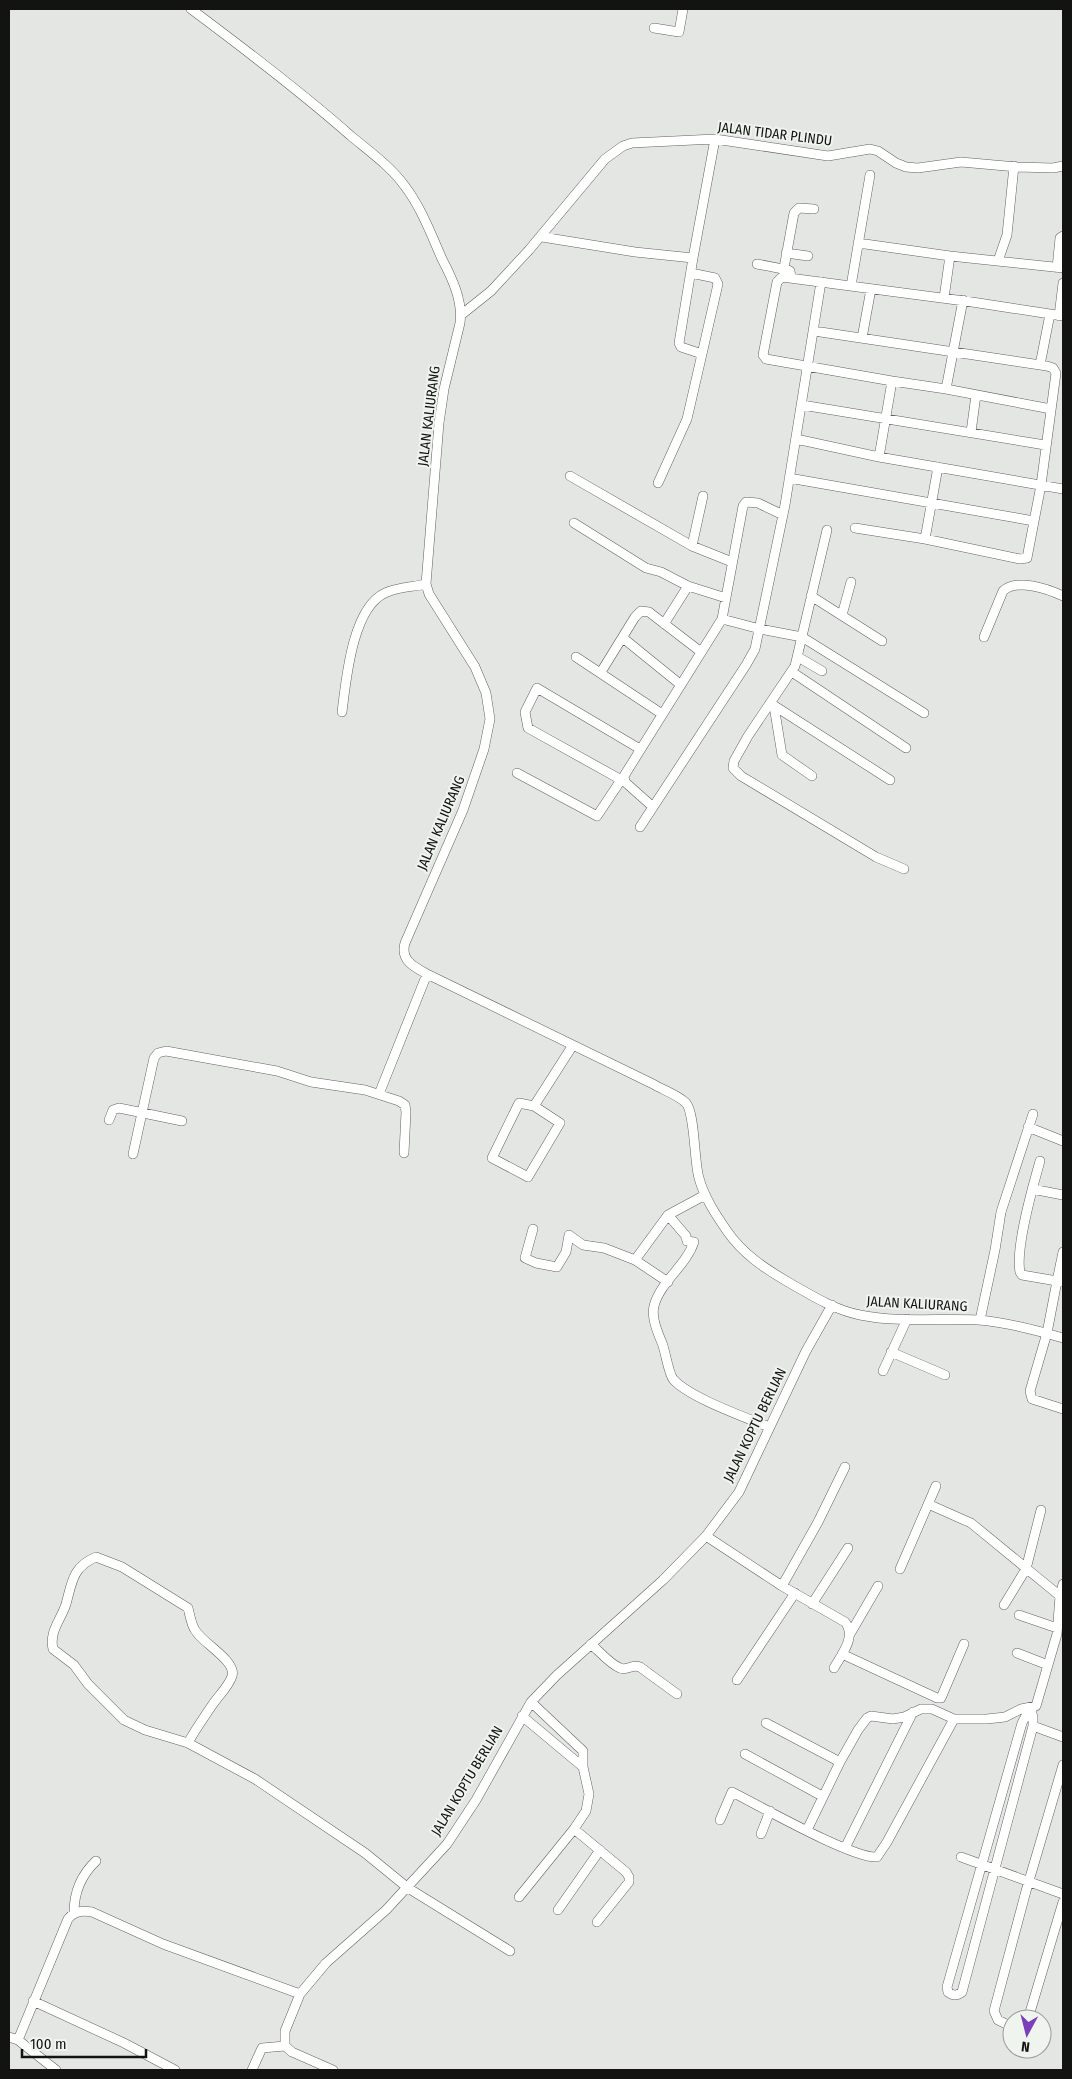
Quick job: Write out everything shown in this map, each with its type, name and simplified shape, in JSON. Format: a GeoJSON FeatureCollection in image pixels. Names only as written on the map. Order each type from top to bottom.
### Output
{"type":"FeatureCollection","features":[{"type":"Feature","properties":{"kind":"street","name":"JALAN KALIURANG"},"geometry":{"type":"LineString","coordinates":[[191,9],[320,109],[402,182],[419,208],[449,273],[461,315],[444,389],[439,423],[426,584],[429,594],[475,667],[486,693],[490,719],[484,749],[472,787],[403,947],[407,961],[427,974],[653,1084],[687,1104],[691,1119],[694,1156],[705,1194],[728,1233],[742,1250],[758,1264],[832,1305],[861,1315],[907,1319],[980,1320],[1063,1338]]}},
{"type":"Feature","properties":{"kind":"street"},"geometry":{"type":"LineString","coordinates":[[654,28],[679,32],[683,9]]}},
{"type":"Feature","properties":{"kind":"street","name":"JALAN TIDAR PLINDU"},"geometry":{"type":"LineString","coordinates":[[461,315],[491,291],[542,237],[605,160],[623,146],[646,141],[715,139],[828,156],[870,149],[906,167],[918,168],[961,162],[1053,168],[1063,166]]}},
{"type":"Feature","properties":{"kind":"street"},"geometry":{"type":"LineString","coordinates":[[702,354],[681,347],[679,343],[715,139]]}},
{"type":"Feature","properties":{"kind":"street"},"geometry":{"type":"LineString","coordinates":[[998,261],[1007,235],[1014,166]]}},
{"type":"Feature","properties":{"kind":"street"},"geometry":{"type":"LineString","coordinates":[[851,286],[870,175]]}},
{"type":"Feature","properties":{"kind":"street"},"geometry":{"type":"LineString","coordinates":[[784,268],[795,210],[799,208],[814,209]]}},
{"type":"Feature","properties":{"kind":"street"},"geometry":{"type":"LineString","coordinates":[[858,242],[950,256],[1060,268],[1060,238],[1063,236]]}},
{"type":"Feature","properties":{"kind":"street"},"geometry":{"type":"LineString","coordinates":[[542,237],[635,252],[693,258]]}},
{"type":"Feature","properties":{"kind":"street"},"geometry":{"type":"LineString","coordinates":[[786,254],[808,256]]}},
{"type":"Feature","properties":{"kind":"street"},"geometry":{"type":"LineString","coordinates":[[944,298],[950,256]]}},
{"type":"Feature","properties":{"kind":"street"},"geometry":{"type":"LineString","coordinates":[[757,264],[784,268],[790,271],[790,278]]}},
{"type":"Feature","properties":{"kind":"street"},"geometry":{"type":"LineString","coordinates":[[658,483],[687,419],[717,280],[691,273]]}},
{"type":"Feature","properties":{"kind":"street"},"geometry":{"type":"LineString","coordinates":[[1051,409],[946,388],[808,367],[763,357],[777,282],[781,277],[963,300],[1057,315]]}},
{"type":"Feature","properties":{"kind":"street"},"geometry":{"type":"LineString","coordinates":[[640,827],[755,649],[783,515],[821,282]]}},
{"type":"Feature","properties":{"kind":"street"},"geometry":{"type":"LineString","coordinates":[[1040,365],[1057,315],[1063,283]]}},
{"type":"Feature","properties":{"kind":"street"},"geometry":{"type":"LineString","coordinates":[[862,338],[871,289]]}},
{"type":"Feature","properties":{"kind":"street"},"geometry":{"type":"LineString","coordinates":[[946,388],[963,300]]}},
{"type":"Feature","properties":{"kind":"street"},"geometry":{"type":"LineString","coordinates":[[814,331],[1040,365],[1052,368],[1056,373],[1041,485],[1028,555],[1025,559],[925,539],[855,528]]}},
{"type":"Feature","properties":{"kind":"street"},"geometry":{"type":"LineString","coordinates":[[879,457],[892,381]]}},
{"type":"Feature","properties":{"kind":"street"},"geometry":{"type":"LineString","coordinates":[[972,432],[976,395]]}},
{"type":"Feature","properties":{"kind":"street"},"geometry":{"type":"LineString","coordinates":[[802,405],[1045,445]]}},
{"type":"Feature","properties":{"kind":"street"},"geometry":{"type":"LineString","coordinates":[[796,439],[879,457],[1063,489]]}},
{"type":"Feature","properties":{"kind":"street"},"geometry":{"type":"LineString","coordinates":[[925,539],[938,467]]}},
{"type":"Feature","properties":{"kind":"street"},"geometry":{"type":"LineString","coordinates":[[570,476],[692,546],[732,562]]}},
{"type":"Feature","properties":{"kind":"street"},"geometry":{"type":"LineString","coordinates":[[789,478],[1034,521]]}},
{"type":"Feature","properties":{"kind":"street"},"geometry":{"type":"LineString","coordinates":[[692,546],[704,496]]}},
{"type":"Feature","properties":{"kind":"street"},"geometry":{"type":"LineString","coordinates":[[517,773],[597,816],[623,781],[624,774],[722,619],[744,504],[748,502],[758,503],[783,515]]}},
{"type":"Feature","properties":{"kind":"street"},"geometry":{"type":"LineString","coordinates":[[574,523],[646,568],[661,572],[688,586],[726,598]]}},
{"type":"Feature","properties":{"kind":"street"},"geometry":{"type":"LineString","coordinates":[[827,530],[798,657],[792,672],[739,751],[733,766],[736,772],[876,857],[904,869]]}},
{"type":"Feature","properties":{"kind":"street"},"geometry":{"type":"LineString","coordinates":[[842,616],[851,582]]}},
{"type":"Feature","properties":{"kind":"street"},"geometry":{"type":"LineString","coordinates":[[342,712],[352,647],[356,634],[371,605],[376,598],[385,593],[426,584]]}},
{"type":"Feature","properties":{"kind":"street"},"geometry":{"type":"LineString","coordinates":[[664,624],[688,586]]}},
{"type":"Feature","properties":{"kind":"street"},"geometry":{"type":"LineString","coordinates":[[984,637],[1003,591],[1008,587],[1030,586],[1063,596]]}},
{"type":"Feature","properties":{"kind":"street"},"geometry":{"type":"LineString","coordinates":[[811,596],[882,641]]}},
{"type":"Feature","properties":{"kind":"street"},"geometry":{"type":"LineString","coordinates":[[601,672],[635,617],[641,611],[649,612],[702,652]]}},
{"type":"Feature","properties":{"kind":"street"},"geometry":{"type":"LineString","coordinates":[[722,619],[760,630],[802,637],[924,713]]}},
{"type":"Feature","properties":{"kind":"street"},"geometry":{"type":"LineString","coordinates":[[623,638],[681,686]]}},
{"type":"Feature","properties":{"kind":"street"},"geometry":{"type":"LineString","coordinates":[[576,657],[662,714]]}},
{"type":"Feature","properties":{"kind":"street"},"geometry":{"type":"LineString","coordinates":[[798,657],[822,671]]}},
{"type":"Feature","properties":{"kind":"street"},"geometry":{"type":"LineString","coordinates":[[792,672],[906,748]]}},
{"type":"Feature","properties":{"kind":"street"},"geometry":{"type":"LineString","coordinates":[[640,749],[537,688],[525,712],[528,728],[623,781],[653,807]]}},
{"type":"Feature","properties":{"kind":"street"},"geometry":{"type":"LineString","coordinates":[[772,704],[782,755],[812,776]]}},
{"type":"Feature","properties":{"kind":"street"},"geometry":{"type":"LineString","coordinates":[[772,704],[890,780]]}},
{"type":"Feature","properties":{"kind":"street"},"geometry":{"type":"LineString","coordinates":[[379,1094],[427,974]]}},
{"type":"Feature","properties":{"kind":"street"},"geometry":{"type":"LineString","coordinates":[[534,1106],[573,1045]]}},
{"type":"Feature","properties":{"kind":"street"},"geometry":{"type":"LineString","coordinates":[[133,1154],[154,1058],[163,1051],[277,1071],[311,1082],[379,1094],[402,1102],[405,1107],[404,1153]]}},
{"type":"Feature","properties":{"kind":"street"},"geometry":{"type":"LineString","coordinates":[[519,1103],[534,1106],[560,1123],[528,1177],[492,1158],[519,1103]]}},
{"type":"Feature","properties":{"kind":"street"},"geometry":{"type":"LineString","coordinates":[[109,1120],[115,1108],[182,1121]]}},
{"type":"Feature","properties":{"kind":"street"},"geometry":{"type":"LineString","coordinates":[[980,1320],[1001,1212],[1028,1127],[1034,1114]]}},
{"type":"Feature","properties":{"kind":"street"},"geometry":{"type":"LineString","coordinates":[[1028,1127],[1063,1141]]}},
{"type":"Feature","properties":{"kind":"street"},"geometry":{"type":"LineString","coordinates":[[1040,1161],[1032,1189],[1020,1255],[1020,1272],[1022,1275],[1060,1282]]}},
{"type":"Feature","properties":{"kind":"street"},"geometry":{"type":"LineString","coordinates":[[1032,1189],[1063,1195]]}},
{"type":"Feature","properties":{"kind":"street"},"geometry":{"type":"LineString","coordinates":[[635,1260],[668,1215],[705,1194]]}},
{"type":"Feature","properties":{"kind":"street"},"geometry":{"type":"LineString","coordinates":[[668,1215],[686,1236],[687,1241],[694,1242],[686,1258],[656,1300],[653,1313],[672,1378],[706,1400],[769,1427]]}},
{"type":"Feature","properties":{"kind":"street"},"geometry":{"type":"LineString","coordinates":[[533,1229],[525,1258],[536,1264],[557,1267],[566,1252],[568,1235],[583,1245],[604,1248],[635,1260],[668,1282]]}},
{"type":"Feature","properties":{"kind":"street"},"geometry":{"type":"LineString","coordinates":[[1063,1252],[1060,1282],[1031,1386],[1030,1397],[1038,1402],[1063,1409]]}},
{"type":"Feature","properties":{"kind":"street","name":"JALAN KOPTU BERLIAN"},"geometry":{"type":"LineString","coordinates":[[285,2046],[286,2031],[300,1994],[326,1963],[386,1910],[448,1844],[531,1702],[557,1674],[663,1580],[706,1536],[738,1492],[806,1351],[832,1305]]}},
{"type":"Feature","properties":{"kind":"street"},"geometry":{"type":"LineString","coordinates":[[883,1371],[907,1319]]}},
{"type":"Feature","properties":{"kind":"street"},"geometry":{"type":"LineString","coordinates":[[891,1352],[946,1375]]}},
{"type":"Feature","properties":{"kind":"street"},"geometry":{"type":"LineString","coordinates":[[782,1586],[818,1522],[845,1467]]}},
{"type":"Feature","properties":{"kind":"street"},"geometry":{"type":"LineString","coordinates":[[900,1569],[936,1486]]}},
{"type":"Feature","properties":{"kind":"street"},"geometry":{"type":"LineString","coordinates":[[928,1504],[971,1523],[1060,1596]]}},
{"type":"Feature","properties":{"kind":"street"},"geometry":{"type":"LineString","coordinates":[[1004,1605],[1026,1570],[1041,1510]]}},
{"type":"Feature","properties":{"kind":"street"},"geometry":{"type":"LineString","coordinates":[[706,1536],[782,1586],[841,1619],[848,1626],[850,1634]]}},
{"type":"Feature","properties":{"kind":"street"},"geometry":{"type":"LineString","coordinates":[[812,1604],[848,1548]]}},
{"type":"Feature","properties":{"kind":"street"},"geometry":{"type":"LineString","coordinates":[[188,1743],[199,1723],[229,1683],[233,1674],[233,1668],[227,1659],[208,1646],[195,1631],[188,1608],[122,1568],[96,1557],[86,1561],[70,1583],[66,1603],[55,1626],[51,1641],[53,1649],[74,1665],[88,1684],[124,1720],[145,1730],[188,1743],[248,1775],[365,1853],[408,1888],[510,1951]]}},
{"type":"Feature","properties":{"kind":"street"},"geometry":{"type":"LineString","coordinates":[[807,1830],[840,1762],[867,1718],[871,1716],[898,1718],[921,1709],[932,1709],[954,1719],[1005,1717],[1021,1709],[1036,1706],[1057,1628],[1063,1584]]}},
{"type":"Feature","properties":{"kind":"street"},"geometry":{"type":"LineString","coordinates":[[834,1668],[850,1634],[878,1586]]}},
{"type":"Feature","properties":{"kind":"street"},"geometry":{"type":"LineString","coordinates":[[738,1680],[795,1593]]}},
{"type":"Feature","properties":{"kind":"street"},"geometry":{"type":"LineString","coordinates":[[1019,1615],[1057,1628]]}},
{"type":"Feature","properties":{"kind":"street"},"geometry":{"type":"LineString","coordinates":[[591,1644],[619,1667],[626,1668],[633,1665],[640,1667],[677,1694]]}},
{"type":"Feature","properties":{"kind":"street"},"geometry":{"type":"LineString","coordinates":[[842,1654],[941,1698],[964,1644]]}},
{"type":"Feature","properties":{"kind":"street"},"geometry":{"type":"LineString","coordinates":[[1017,1653],[1048,1665]]}},
{"type":"Feature","properties":{"kind":"street"},"geometry":{"type":"LineString","coordinates":[[519,1897],[574,1829],[586,1811],[589,1794],[583,1767],[583,1750],[531,1702]]}},
{"type":"Feature","properties":{"kind":"street"},"geometry":{"type":"LineString","coordinates":[[1030,1708],[1033,1717],[1032,1726],[962,1992],[959,1995],[952,1995],[948,1992],[947,1987],[1022,1722],[1030,1708]]}},
{"type":"Feature","properties":{"kind":"street"},"geometry":{"type":"LineString","coordinates":[[844,1848],[914,1712]]}},
{"type":"Feature","properties":{"kind":"street"},"geometry":{"type":"LineString","coordinates":[[522,1716],[583,1767]]}},
{"type":"Feature","properties":{"kind":"street"},"geometry":{"type":"LineString","coordinates":[[720,1820],[732,1792],[844,1848],[872,1857],[879,1856],[954,1719]]}},
{"type":"Feature","properties":{"kind":"street"},"geometry":{"type":"LineString","coordinates":[[766,1722],[840,1762]]}},
{"type":"Feature","properties":{"kind":"street"},"geometry":{"type":"LineString","coordinates":[[1032,1726],[1063,1737]]}},
{"type":"Feature","properties":{"kind":"street"},"geometry":{"type":"LineString","coordinates":[[745,1754],[822,1796]]}},
{"type":"Feature","properties":{"kind":"street"},"geometry":{"type":"LineString","coordinates":[[1002,2022],[998,2020],[994,2011],[1028,1882],[1063,1765]]}},
{"type":"Feature","properties":{"kind":"street"},"geometry":{"type":"LineString","coordinates":[[761,1834],[770,1811]]}},
{"type":"Feature","properties":{"kind":"street"},"geometry":{"type":"LineString","coordinates":[[574,1829],[626,1872],[629,1880],[597,1922]]}},
{"type":"Feature","properties":{"kind":"street"},"geometry":{"type":"LineString","coordinates":[[558,1910],[600,1850]]}},
{"type":"Feature","properties":{"kind":"street"},"geometry":{"type":"LineString","coordinates":[[961,1857],[1063,1894]]}},
{"type":"Feature","properties":{"kind":"street"},"geometry":{"type":"LineString","coordinates":[[74,1913],[75,1896],[79,1886],[89,1867],[96,1861]]}},
{"type":"Feature","properties":{"kind":"street"},"geometry":{"type":"LineString","coordinates":[[1031,2009],[1063,1902]]}},
{"type":"Feature","properties":{"kind":"street"},"geometry":{"type":"LineString","coordinates":[[18,2040],[68,1919],[74,1913],[82,1911],[92,1912],[163,1944],[300,1994]]}},
{"type":"Feature","properties":{"kind":"street"},"geometry":{"type":"LineString","coordinates":[[33,2002],[124,2043],[175,2070]]}},
{"type":"Feature","properties":{"kind":"street"},"geometry":{"type":"LineString","coordinates":[[9,2037],[18,2040],[56,2070]]}},
{"type":"Feature","properties":{"kind":"street"},"geometry":{"type":"LineString","coordinates":[[252,2070],[262,2048],[285,2046],[292,2052],[333,2070]]}}]}
